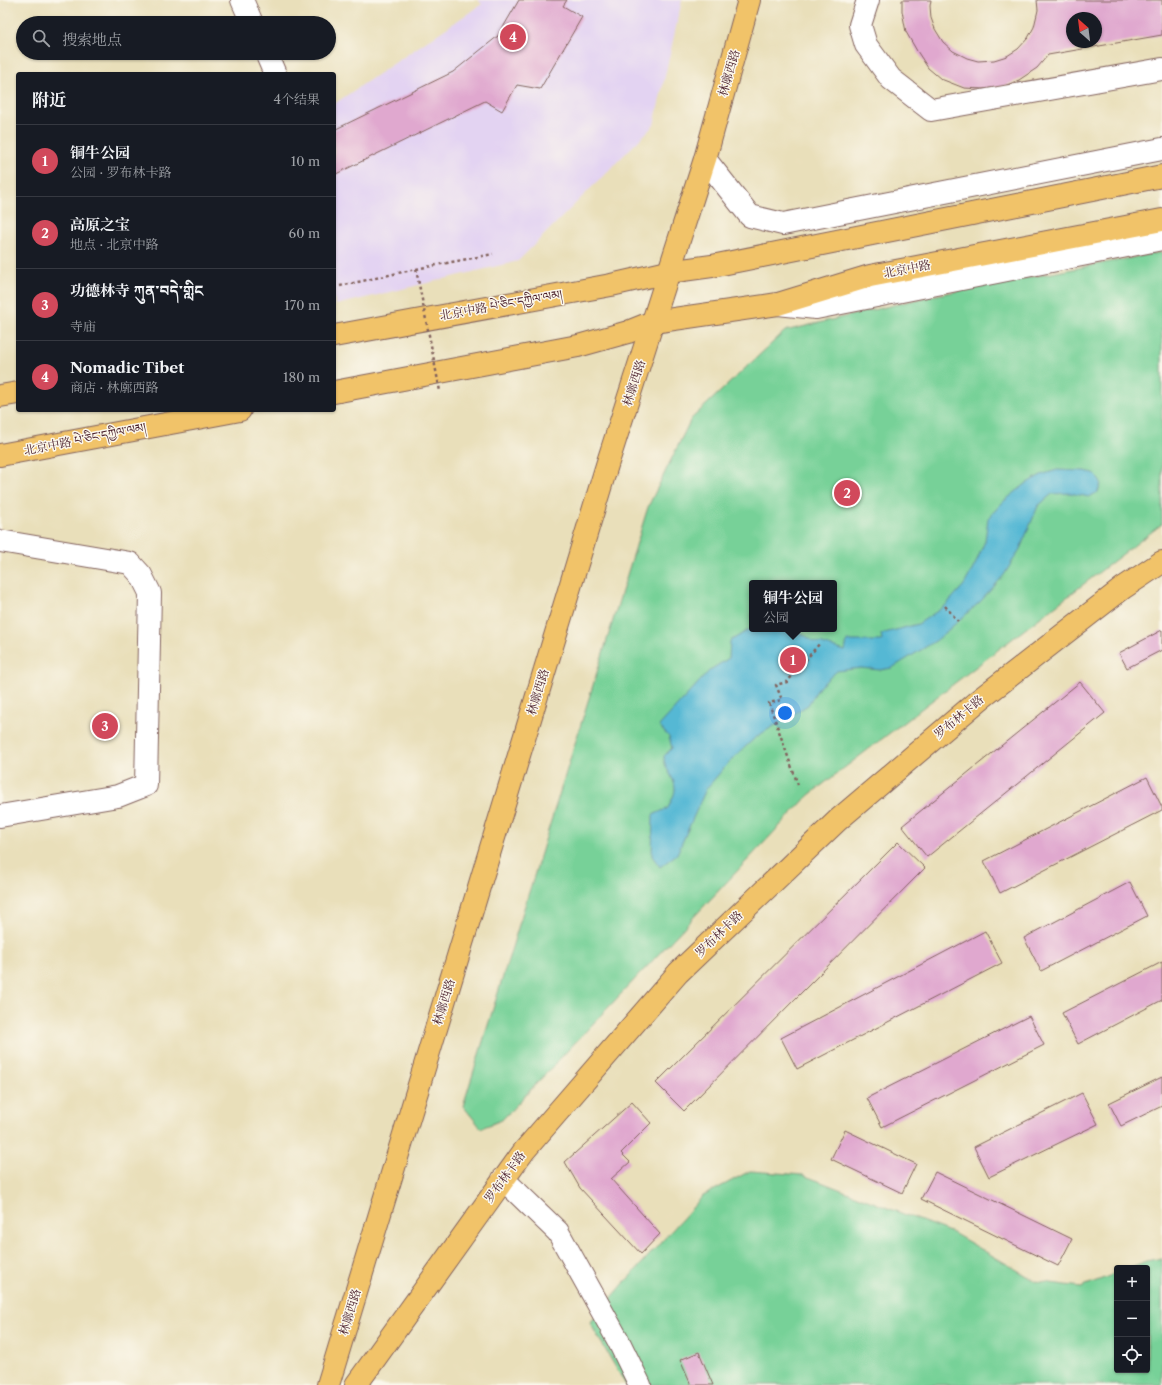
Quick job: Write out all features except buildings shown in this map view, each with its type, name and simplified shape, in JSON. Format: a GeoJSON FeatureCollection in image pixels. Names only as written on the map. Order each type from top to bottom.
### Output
{"type":"FeatureCollection","features":[{"type":"Feature","properties":{"kind":"main road","name":"林廓西路"},"geometry":{"type":"LineString","coordinates":[[328,1385],[607,465],[705,159],[749,0]]}},
{"type":"Feature","properties":{"kind":"main road"},"geometry":{"type":"LineString","coordinates":[[668,272],[712,266],[1162,176]]}},
{"type":"Feature","properties":{"kind":"main road","name":"北京中路"},"geometry":{"type":"LineString","coordinates":[[653,322],[778,304],[870,276],[1162,220]]}},
{"type":"Feature","properties":{"kind":"main road","name":"北京中路 པེ་ཅིང་དཀྱིལ་ལམ།"},"geometry":{"type":"LineString","coordinates":[[336,336],[611,285],[668,272]]}},
{"type":"Feature","properties":{"kind":"main road"},"geometry":{"type":"LineString","coordinates":[[336,392],[578,346],[628,332],[653,322]]}},
{"type":"Feature","properties":{"kind":"main road"},"geometry":{"type":"LineString","coordinates":[[0,396],[16,393]]}},
{"type":"Feature","properties":{"kind":"main road","name":"北京中路 པེ་ཅིང་དཀྱིལ་ལམ།"},"geometry":{"type":"LineString","coordinates":[[0,455],[229,412]]}},
{"type":"Feature","properties":{"kind":"main road","name":"罗布林卡路"},"geometry":{"type":"LineString","coordinates":[[356,1385],[524,1151],[678,973],[838,820],[979,700],[1123,588],[1162,562]]}},
{"type":"Feature","properties":{"kind":"street"},"geometry":{"type":"LineString","coordinates":[[242,0],[249,16]]}},
{"type":"Feature","properties":{"kind":"street"},"geometry":{"type":"LineString","coordinates":[[868,0],[860,25],[866,45],[891,79],[930,110],[1162,69]]}},
{"type":"Feature","properties":{"kind":"street"},"geometry":{"type":"LineString","coordinates":[[269,60],[274,72]]}},
{"type":"Feature","properties":{"kind":"street"},"geometry":{"type":"LineString","coordinates":[[705,159],[750,216],[783,224],[1162,149]]}},
{"type":"Feature","properties":{"kind":"street"},"geometry":{"type":"LineString","coordinates":[[778,304],[816,308],[1162,239]]}},
{"type":"Feature","properties":{"kind":"street"},"geometry":{"type":"LineString","coordinates":[[0,542],[130,563],[141,575],[150,593],[146,785],[118,796],[0,816]]}},
{"type":"Feature","properties":{"kind":"street"},"geometry":{"type":"LineString","coordinates":[[503,1179],[558,1232],[618,1340],[640,1385]]}},
{"type":"Feature","properties":{"kind":"path"},"geometry":{"type":"LineString","coordinates":[[340,286],[493,254]]}},
{"type":"Feature","properties":{"kind":"path"},"geometry":{"type":"LineString","coordinates":[[416,269],[440,391]]}},
{"type":"Feature","properties":{"kind":"path"},"geometry":{"type":"LineString","coordinates":[[945,606],[958,621]]}},
{"type":"Feature","properties":{"kind":"path"},"geometry":{"type":"LineString","coordinates":[[798,785],[769,703],[782,700],[776,684],[787,682],[820,643]]}},
{"type":"Feature","properties":{"kind":"shaded area"},"geometry":{"type":"Polygon","coordinates":[[[478,0],[682,0],[654,125],[518,261],[336,305],[336,103],[482,4],[478,0]]]}},
{"type":"Feature","properties":{"kind":"green space"},"geometry":{"type":"Polygon","coordinates":[[[1162,252],[1162,524],[809,795],[502,1120],[481,1128],[463,1106],[648,507],[691,419],[785,331],[931,296],[1162,252]]]}},
{"type":"Feature","properties":{"kind":"green space"},"geometry":{"type":"Polygon","coordinates":[[[750,1171],[803,1175],[955,1234],[1036,1281],[1081,1287],[1114,1274],[1114,1373],[1150,1373],[1150,1265],[1136,1265],[1146,1261],[1162,1258],[1162,1385],[626,1385],[590,1323],[703,1196],[750,1171]]]}},
{"type":"Feature","properties":{"kind":"water"},"geometry":{"type":"Polygon","coordinates":[[[1057,470],[1084,471],[1094,473],[1101,483],[1098,492],[1089,497],[1070,493],[1052,494],[1038,506],[1020,549],[1004,575],[981,601],[937,640],[892,668],[880,670],[861,668],[837,671],[819,687],[808,705],[756,737],[730,761],[706,789],[677,854],[660,867],[652,856],[653,815],[668,808],[675,789],[673,780],[664,761],[664,756],[672,748],[669,737],[659,726],[710,670],[729,658],[730,641],[749,630],[749,632],[800,632],[813,641],[845,651],[847,641],[882,641],[881,634],[918,624],[945,606],[964,585],[975,565],[985,541],[988,518],[1004,501],[1027,483],[1041,475],[1057,470]]]}},
{"type":"Feature","properties":{"kind":"place","name":"Nomadic Tibet"},"geometry":{"type":"Point","coordinates":[513,37]}},
{"type":"Feature","properties":{"kind":"place","name":"高原之宝"},"geometry":{"type":"Point","coordinates":[847,493]}},
{"type":"Feature","properties":{"kind":"place","name":"铜牛公园"},"geometry":{"type":"Point","coordinates":[793,660]}},
{"type":"Feature","properties":{"kind":"place","name":"功德林寺 ཀུན་བདེ་གླིང"},"geometry":{"type":"Point","coordinates":[105,726]}}]}
